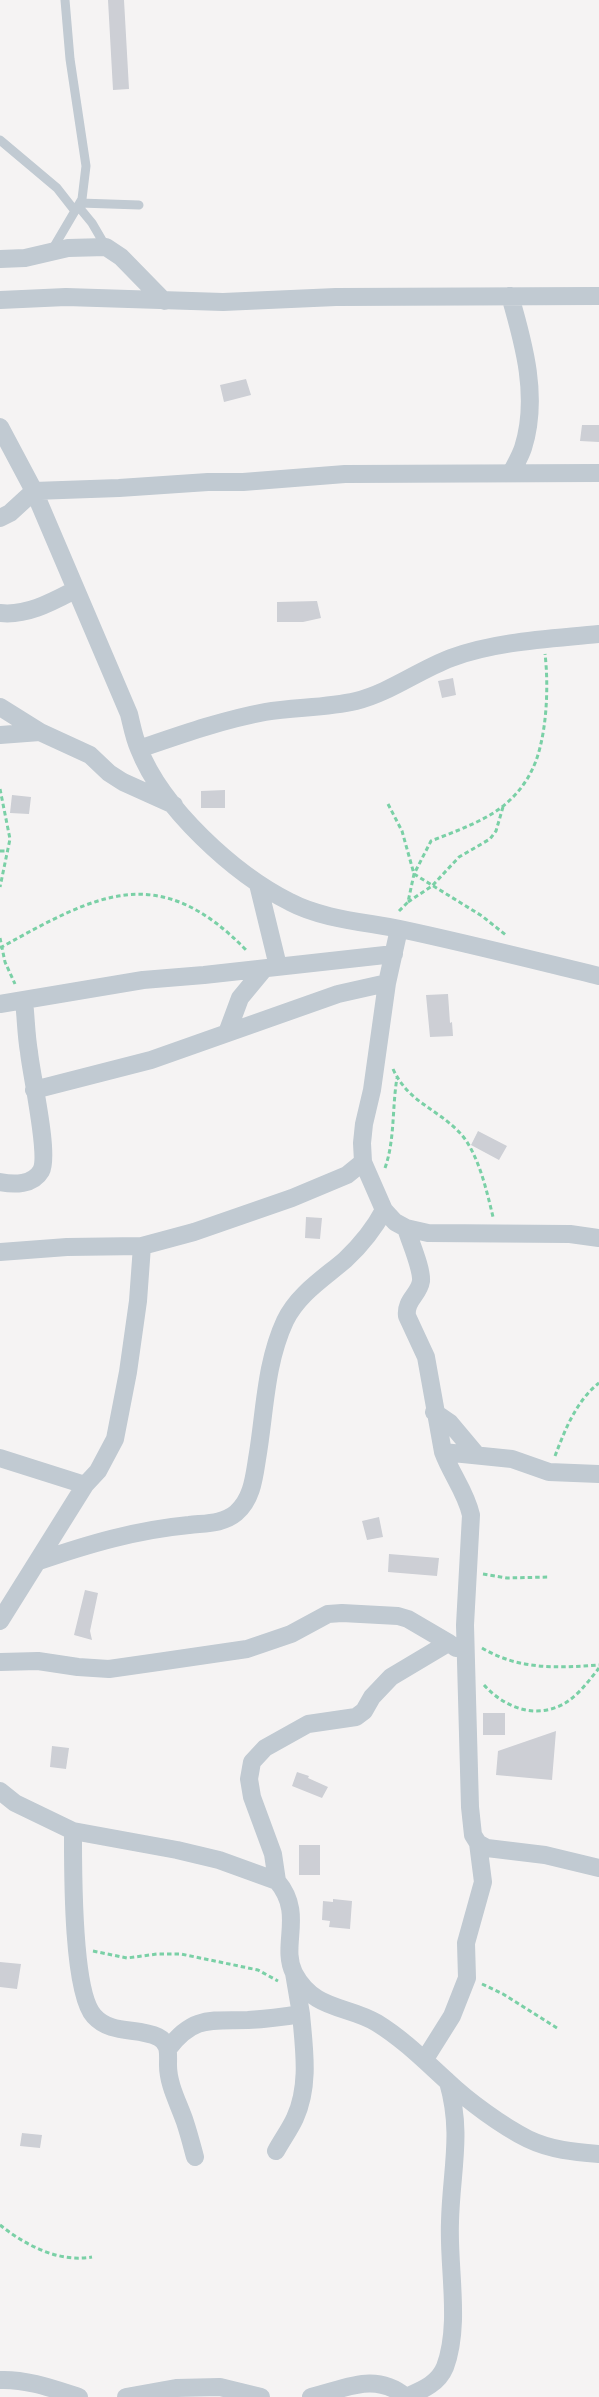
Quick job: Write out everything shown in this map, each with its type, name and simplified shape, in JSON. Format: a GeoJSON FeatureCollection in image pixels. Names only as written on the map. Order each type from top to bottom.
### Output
{"type":"FeatureCollection","features":[{"type":"Feature","properties":{"kind":"street"},"geometry":{"type":"LineString","coordinates":[[0,259],[25,258],[68,248],[106,247],[121,257],[164,301]]}},
{"type":"Feature","properties":{"kind":"street"},"geometry":{"type":"LineString","coordinates":[[510,296],[527,358],[528,390],[528,418],[523,448],[511,473]]}},
{"type":"Feature","properties":{"kind":"street"},"geometry":{"type":"LineString","coordinates":[[0,300],[66,297],[223,302],[336,297],[599,296]]}},
{"type":"Feature","properties":{"kind":"street"},"geometry":{"type":"LineString","coordinates":[[0,427],[34,491],[129,714],[139,749],[154,778],[208,844],[258,884],[292,903],[336,917],[390,927],[599,976]]}},
{"type":"Feature","properties":{"kind":"street"},"geometry":{"type":"LineString","coordinates":[[0,518],[16,508],[34,491],[243,482],[345,474],[599,473]]}},
{"type":"Feature","properties":{"kind":"street"},"geometry":{"type":"LineString","coordinates":[[0,613],[10,614],[31,610],[75,590]]}},
{"type":"Feature","properties":{"kind":"street"},"geometry":{"type":"LineString","coordinates":[[139,749],[228,721],[267,712],[324,707],[358,700],[450,658],[474,651],[599,634]]}},
{"type":"Feature","properties":{"kind":"street"},"geometry":{"type":"LineString","coordinates":[[0,707],[40,732],[90,755],[111,775],[175,806]]}},
{"type":"Feature","properties":{"kind":"street"},"geometry":{"type":"LineString","coordinates":[[0,735],[40,732]]}},
{"type":"Feature","properties":{"kind":"street"},"geometry":{"type":"LineString","coordinates":[[258,884],[271,968]]}},
{"type":"Feature","properties":{"kind":"street"},"geometry":{"type":"LineString","coordinates":[[390,927],[394,954],[387,983],[372,1090],[364,1124],[363,1162],[384,1210],[395,1222],[406,1228],[428,1233],[570,1234],[599,1238]]}},
{"type":"Feature","properties":{"kind":"street"},"geometry":{"type":"LineString","coordinates":[[0,1004],[142,980],[394,954]]}},
{"type":"Feature","properties":{"kind":"street"},"geometry":{"type":"LineString","coordinates":[[226,1033],[240,998],[271,968]]}},
{"type":"Feature","properties":{"kind":"street"},"geometry":{"type":"LineString","coordinates":[[34,1090],[151,1060],[338,994],[387,983]]}},
{"type":"Feature","properties":{"kind":"street"},"geometry":{"type":"LineString","coordinates":[[0,1182],[23,1183],[33,1179],[43,1167],[24,1001]]}},
{"type":"Feature","properties":{"kind":"street"},"geometry":{"type":"LineString","coordinates":[[0,1252],[67,1247],[142,1246],[194,1232],[292,1198],[339,1179],[363,1162]]}},
{"type":"Feature","properties":{"kind":"street"},"geometry":{"type":"LineString","coordinates":[[39,1561],[119,1535],[216,1523],[235,1514],[248,1499],[254,1480],[268,1378],[279,1334],[286,1318],[298,1302],[374,1229],[384,1210]]}},
{"type":"Feature","properties":{"kind":"street"},"geometry":{"type":"LineString","coordinates":[[406,1228],[421,1280],[418,1291],[409,1300],[406,1316],[426,1356],[434,1412],[447,1465],[468,1501],[471,1515],[462,1650],[471,1824],[478,1843],[483,1882],[466,1943],[467,1978],[452,2016],[425,2060]]}},
{"type":"Feature","properties":{"kind":"street"},"geometry":{"type":"LineString","coordinates":[[0,1621],[85,1485],[98,1471],[115,1439],[137,1311],[142,1246]]}},
{"type":"Feature","properties":{"kind":"street"},"geometry":{"type":"LineString","coordinates":[[434,1412],[450,1423],[476,1454]]}},
{"type":"Feature","properties":{"kind":"street"},"geometry":{"type":"LineString","coordinates":[[443,1452],[512,1459],[549,1472],[599,1474]]}},
{"type":"Feature","properties":{"kind":"street"},"geometry":{"type":"LineString","coordinates":[[0,1458],[85,1485]]}},
{"type":"Feature","properties":{"kind":"street"},"geometry":{"type":"LineString","coordinates":[[0,1662],[38,1661],[108,1669],[158,1662],[247,1649],[291,1634],[318,1618],[335,1614],[398,1616],[418,1623],[462,1650]]}},
{"type":"Feature","properties":{"kind":"street"},"geometry":{"type":"LineString","coordinates":[[276,2151],[294,2118],[304,2090],[304,2051],[301,2014],[291,1959],[292,1916],[286,1895],[277,1881],[273,1854],[252,1797],[249,1779],[252,1762],[265,1748],[308,1724],[356,1717],[364,1711],[372,1697],[391,1677],[462,1650]]}},
{"type":"Feature","properties":{"kind":"street"},"geometry":{"type":"LineString","coordinates":[[0,1791],[15,1803],[73,1831],[219,1860],[277,1881]]}},
{"type":"Feature","properties":{"kind":"street"},"geometry":{"type":"LineString","coordinates":[[73,1831],[78,1955],[84,1999],[93,2016],[107,2027],[157,2036],[164,2042],[168,2049],[168,2069],[195,2157]]}},
{"type":"Feature","properties":{"kind":"street"},"geometry":{"type":"LineString","coordinates":[[478,1843],[487,1848],[545,1855],[599,1868]]}},
{"type":"Feature","properties":{"kind":"street"},"geometry":{"type":"LineString","coordinates":[[294,1971],[302,1983],[324,2004],[376,2023],[425,2060],[448,2082],[527,2138],[547,2147],[599,2154]]}},
{"type":"Feature","properties":{"kind":"street"},"geometry":{"type":"LineString","coordinates":[[168,2049],[186,2031],[210,2019],[246,2020],[301,2014]]}},
{"type":"Feature","properties":{"kind":"street"},"geometry":{"type":"LineString","coordinates":[[311,2397],[347,2385],[374,2383],[395,2388],[406,2397],[431,2386],[444,2370],[450,2348],[452,2285],[450,2224],[457,2142],[456,2116],[448,2082]]}},
{"type":"Feature","properties":{"kind":"street"},"geometry":{"type":"LineString","coordinates":[[0,2380],[47,2387],[80,2397]]}},
{"type":"Feature","properties":{"kind":"street"},"geometry":{"type":"LineString","coordinates":[[126,2397],[176,2388],[220,2387],[261,2397]]}},
{"type":"Feature","properties":{"kind":"lane"},"geometry":{"type":"LineString","coordinates":[[50,252],[82,199],[86,166],[70,59],[65,0]]}},
{"type":"Feature","properties":{"kind":"lane"},"geometry":{"type":"LineString","coordinates":[[0,140],[78,207],[92,223],[106,247]]}},
{"type":"Feature","properties":{"kind":"lane"},"geometry":{"type":"LineString","coordinates":[[78,207],[139,205]]}},
{"type":"Feature","properties":{"kind":"path"},"geometry":{"type":"LineString","coordinates":[[408,902],[414,873],[431,842],[454,834],[504,806],[517,794],[531,773],[537,759],[546,704],[547,668],[543,640]]}},
{"type":"Feature","properties":{"kind":"path"},"geometry":{"type":"LineString","coordinates":[[0,789],[9,826],[9,851],[0,887]]}},
{"type":"Feature","properties":{"kind":"path"},"geometry":{"type":"LineString","coordinates":[[388,804],[402,831],[414,873],[497,926],[526,959]]}},
{"type":"Feature","properties":{"kind":"path"},"geometry":{"type":"LineString","coordinates":[[390,927],[408,902],[432,886],[459,857],[490,838],[500,821],[504,806]]}},
{"type":"Feature","properties":{"kind":"path"},"geometry":{"type":"LineString","coordinates":[[0,851],[9,851]]}},
{"type":"Feature","properties":{"kind":"path"},"geometry":{"type":"LineString","coordinates":[[1,947],[70,910],[98,899],[129,893],[153,894],[178,901],[196,911],[271,968]]}},
{"type":"Feature","properties":{"kind":"path"},"geometry":{"type":"LineString","coordinates":[[0,938],[11,976],[24,1001]]}},
{"type":"Feature","properties":{"kind":"path"},"geometry":{"type":"LineString","coordinates":[[393,1068],[397,1078],[409,1094],[454,1127],[465,1139],[482,1176],[497,1234]]}},
{"type":"Feature","properties":{"kind":"path"},"geometry":{"type":"LineString","coordinates":[[374,1188],[383,1173],[389,1153],[397,1078]]}},
{"type":"Feature","properties":{"kind":"path"},"geometry":{"type":"LineString","coordinates":[[549,1472],[572,1415],[599,1383]]}},
{"type":"Feature","properties":{"kind":"path"},"geometry":{"type":"LineString","coordinates":[[468,1568],[496,1577],[550,1577]]}},
{"type":"Feature","properties":{"kind":"path"},"geometry":{"type":"LineString","coordinates":[[462,1650],[519,1664],[599,1667]]}},
{"type":"Feature","properties":{"kind":"path"},"geometry":{"type":"LineString","coordinates":[[462,1650],[497,1699],[510,1706],[542,1710],[557,1708],[565,1703],[599,1667]]}},
{"type":"Feature","properties":{"kind":"path"},"geometry":{"type":"LineString","coordinates":[[78,1955],[96,1950],[127,1958],[157,1953],[181,1954],[258,1970],[296,1990]]}},
{"type":"Feature","properties":{"kind":"path"},"geometry":{"type":"LineString","coordinates":[[467,1978],[503,1994],[557,2028]]}},
{"type":"Feature","properties":{"kind":"path"},"geometry":{"type":"LineString","coordinates":[[0,2225],[22,2241],[39,2249],[79,2259],[92,2257]]}},
{"type":"Feature","properties":{"kind":"building"},"geometry":{"type":"Polygon","coordinates":[[[108,0],[124,0],[129,89],[113,90],[108,0]]]}},
{"type":"Feature","properties":{"kind":"building"},"geometry":{"type":"Polygon","coordinates":[[[246,379],[251,395],[224,402],[220,385],[246,379]]]}},
{"type":"Feature","properties":{"kind":"building"},"geometry":{"type":"Polygon","coordinates":[[[582,425],[599,425],[599,442],[580,441],[582,425]]]}},
{"type":"Feature","properties":{"kind":"building"},"geometry":{"type":"Polygon","coordinates":[[[317,601],[321,618],[303,622],[277,622],[277,602],[317,601]]]}},
{"type":"Feature","properties":{"kind":"building"},"geometry":{"type":"Polygon","coordinates":[[[453,678],[456,695],[442,698],[438,681],[453,678]]]}},
{"type":"Feature","properties":{"kind":"building"},"geometry":{"type":"Polygon","coordinates":[[[225,790],[225,808],[201,808],[201,791],[225,790]]]}},
{"type":"Feature","properties":{"kind":"building"},"geometry":{"type":"Polygon","coordinates":[[[12,795],[31,797],[29,814],[10,813],[12,795]]]}},
{"type":"Feature","properties":{"kind":"building"},"geometry":{"type":"Polygon","coordinates":[[[448,994],[453,1036],[430,1037],[426,995],[448,994]]]}},
{"type":"Feature","properties":{"kind":"building"},"geometry":{"type":"Polygon","coordinates":[[[478,1131],[507,1146],[499,1160],[471,1145],[478,1131]]]}},
{"type":"Feature","properties":{"kind":"building"},"geometry":{"type":"Polygon","coordinates":[[[306,1217],[322,1218],[320,1239],[305,1238],[306,1217]]]}},
{"type":"Feature","properties":{"kind":"building"},"geometry":{"type":"Polygon","coordinates":[[[379,1517],[383,1537],[367,1540],[362,1521],[379,1517]]]}},
{"type":"Feature","properties":{"kind":"building"},"geometry":{"type":"Polygon","coordinates":[[[389,1554],[439,1558],[437,1576],[388,1572],[389,1554]]]}},
{"type":"Feature","properties":{"kind":"building"},"geometry":{"type":"Polygon","coordinates":[[[85,1590],[98,1593],[90,1631],[92,1640],[74,1635],[85,1590]]]}},
{"type":"Feature","properties":{"kind":"building"},"geometry":{"type":"Polygon","coordinates":[[[483,1713],[505,1713],[505,1735],[483,1735],[483,1713]]]}},
{"type":"Feature","properties":{"kind":"building"},"geometry":{"type":"Polygon","coordinates":[[[556,1731],[552,1780],[496,1775],[498,1751],[556,1731]]]}},
{"type":"Feature","properties":{"kind":"building"},"geometry":{"type":"Polygon","coordinates":[[[52,1746],[69,1748],[66,1769],[50,1767],[52,1746]]]}},
{"type":"Feature","properties":{"kind":"building"},"geometry":{"type":"Polygon","coordinates":[[[297,1772],[328,1787],[322,1798],[292,1786],[297,1772]]]}},
{"type":"Feature","properties":{"kind":"building"},"geometry":{"type":"Polygon","coordinates":[[[299,1845],[320,1845],[320,1875],[299,1875],[299,1845]]]}},
{"type":"Feature","properties":{"kind":"building"},"geometry":{"type":"Polygon","coordinates":[[[333,1899],[352,1901],[350,1929],[329,1927],[330,1921],[322,1920],[323,1901],[333,1902],[333,1899]]]}},
{"type":"Feature","properties":{"kind":"building"},"geometry":{"type":"Polygon","coordinates":[[[0,1962],[21,1964],[17,1989],[0,1987],[0,1962]]]}},
{"type":"Feature","properties":{"kind":"building"},"geometry":{"type":"Polygon","coordinates":[[[22,2133],[42,2135],[40,2148],[20,2146],[22,2133]]]}}]}
